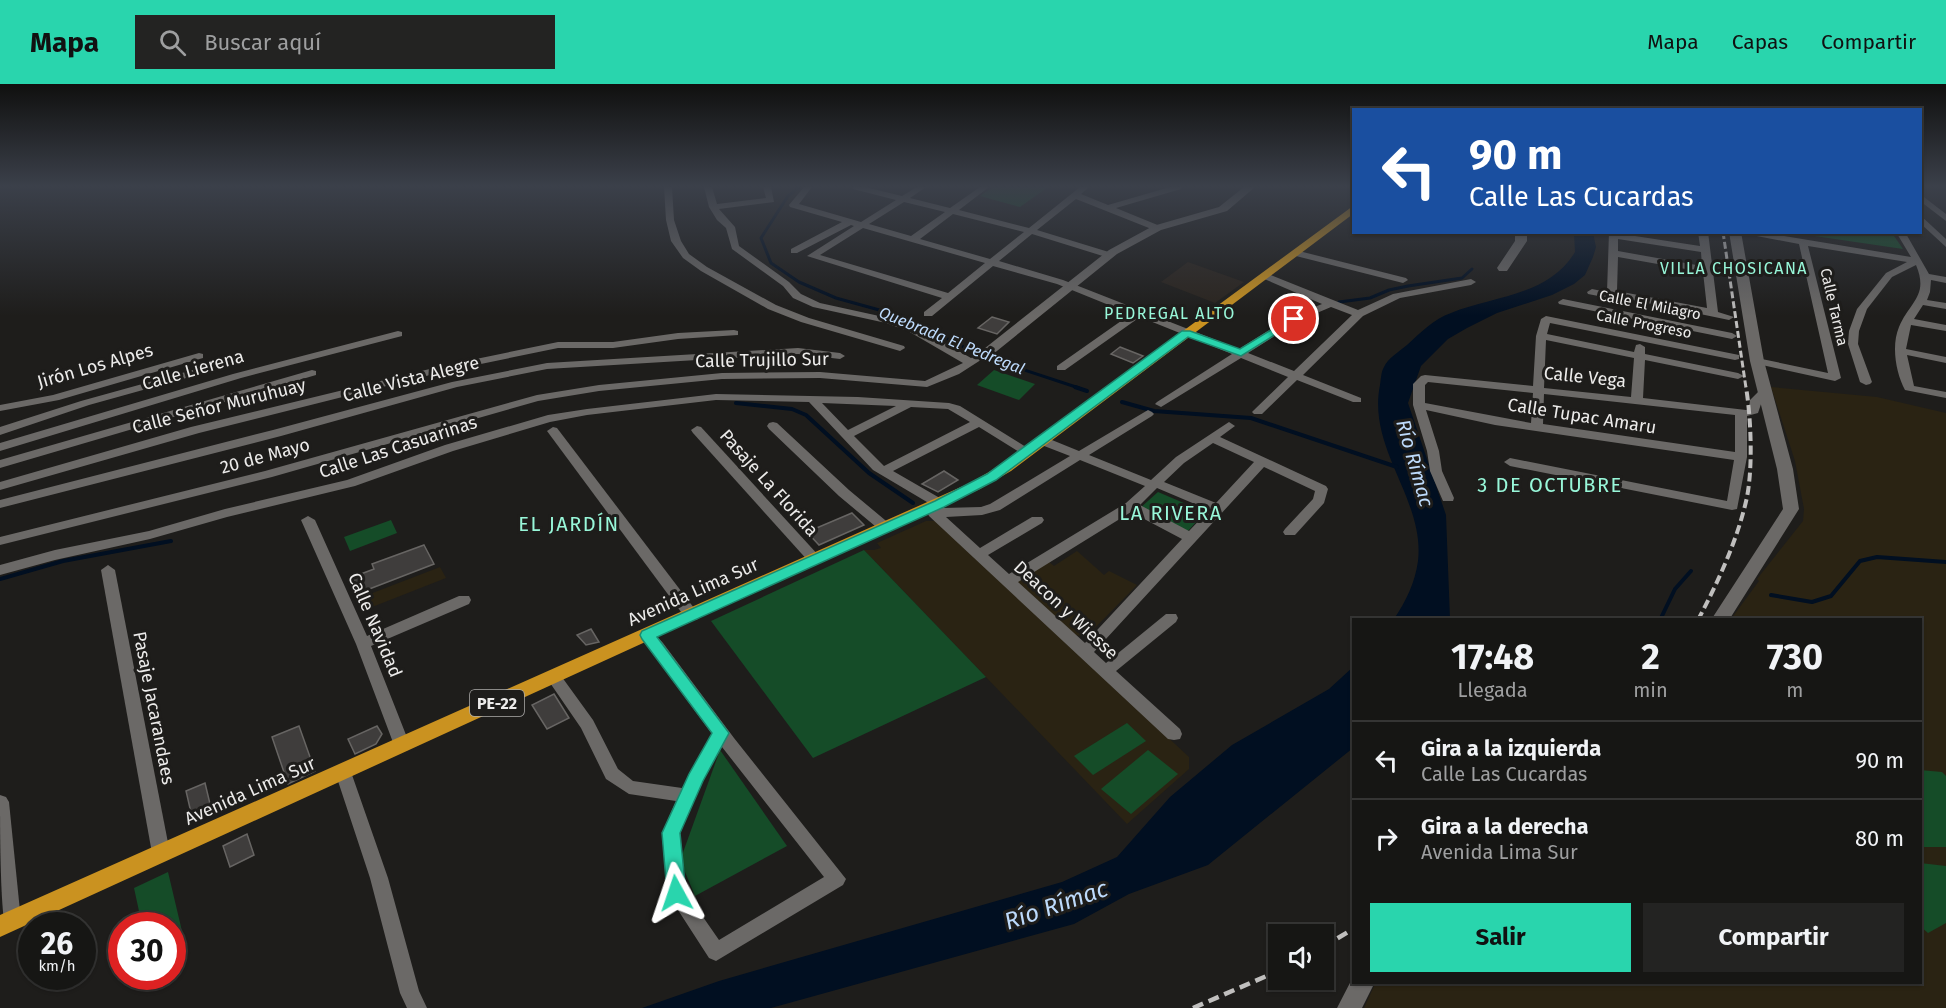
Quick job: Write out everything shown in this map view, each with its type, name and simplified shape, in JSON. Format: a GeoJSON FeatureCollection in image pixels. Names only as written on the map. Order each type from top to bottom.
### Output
{"type":"FeatureCollection","features":[{"type":"Feature","properties":{"kind":"highway","name":"Avenida Lima Sur"},"geometry":{"type":"LineString","coordinates":[[6,923],[814,560],[937,508],[992,477],[1028,452],[1325,230]]}},
{"type":"Feature","properties":{"kind":"street"},"geometry":{"type":"LineString","coordinates":[[673,230],[676,241],[686,256],[704,269],[772,307],[806,320],[900,348]]}},
{"type":"Feature","properties":{"kind":"street"},"geometry":{"type":"LineString","coordinates":[[731,230],[735,247],[786,284],[797,296],[817,305],[912,328],[971,363]]}},
{"type":"Feature","properties":{"kind":"street"},"geometry":{"type":"LineString","coordinates":[[794,251],[834,230]]}},
{"type":"Feature","properties":{"kind":"street"},"geometry":{"type":"LineString","coordinates":[[854,230],[812,256],[950,297]]}},
{"type":"Feature","properties":{"kind":"street"},"geometry":{"type":"LineString","coordinates":[[881,230],[1060,282],[1357,400]]}},
{"type":"Feature","properties":{"kind":"street"},"geometry":{"type":"LineString","coordinates":[[913,239],[925,230]]}},
{"type":"Feature","properties":{"kind":"street"},"geometry":{"type":"LineString","coordinates":[[1027,230],[1109,255]]}},
{"type":"Feature","properties":{"kind":"street"},"geometry":{"type":"LineString","coordinates":[[982,356],[1109,255],[1153,230]]}},
{"type":"Feature","properties":{"kind":"street"},"geometry":{"type":"LineString","coordinates":[[1932,230],[1946,244]]}},
{"type":"Feature","properties":{"kind":"street"},"geometry":{"type":"LineString","coordinates":[[928,314],[1031,231]]}},
{"type":"Feature","properties":{"kind":"street"},"geometry":{"type":"LineString","coordinates":[[1503,268],[1521,241],[1521,234]]}},
{"type":"Feature","properties":{"kind":"street"},"geometry":{"type":"LineString","coordinates":[[1703,234],[1713,312],[1612,293],[1614,234],[1705,250]]}},
{"type":"Feature","properties":{"kind":"street"},"geometry":{"type":"LineString","coordinates":[[1721,618],[1791,509],[1779,441],[1757,361],[1738,234]]}},
{"type":"Feature","properties":{"kind":"street"},"geometry":{"type":"LineString","coordinates":[[1750,234],[1917,261]]}},
{"type":"Feature","properties":{"kind":"street"},"geometry":{"type":"LineString","coordinates":[[1901,234],[1917,261],[1927,286],[1921,302],[1903,330],[1900,361],[1909,388],[1946,395]]}},
{"type":"Feature","properties":{"kind":"street","name":"Calle Tarma"},"geometry":{"type":"LineString","coordinates":[[1757,361],[1835,378],[1803,243]]}},
{"type":"Feature","properties":{"kind":"street"},"geometry":{"type":"LineString","coordinates":[[1295,253],[1403,280]]}},
{"type":"Feature","properties":{"kind":"street"},"geometry":{"type":"LineString","coordinates":[[1614,253],[1707,270]]}},
{"type":"Feature","properties":{"kind":"street"},"geometry":{"type":"LineString","coordinates":[[1866,382],[1853,344],[1854,331],[1862,309],[1889,275],[1917,261]]}},
{"type":"Feature","properties":{"kind":"street"},"geometry":{"type":"LineString","coordinates":[[1264,276],[1311,294],[1328,305],[1359,314]]}},
{"type":"Feature","properties":{"kind":"street"},"geometry":{"type":"LineString","coordinates":[[1923,276],[1946,280]]}},
{"type":"Feature","properties":{"kind":"street"},"geometry":{"type":"LineString","coordinates":[[1258,412],[1359,314],[1397,296],[1471,282]]}},
{"type":"Feature","properties":{"kind":"street"},"geometry":{"type":"LineString","coordinates":[[1592,292],[1729,317]]}},
{"type":"Feature","properties":{"kind":"street"},"geometry":{"type":"LineString","coordinates":[[1921,302],[1946,306]]}},
{"type":"Feature","properties":{"kind":"street","name":"Calle El Milagro"},"geometry":{"type":"LineString","coordinates":[[1563,303],[1732,336]]}},
{"type":"Feature","properties":{"kind":"street"},"geometry":{"type":"LineString","coordinates":[[1161,404],[1294,319],[1328,305]]}},
{"type":"Feature","properties":{"kind":"street"},"geometry":{"type":"LineString","coordinates":[[1061,369],[1138,314]]}},
{"type":"Feature","properties":{"kind":"street"},"geometry":{"type":"LineString","coordinates":[[1636,400],[1641,318]]}},
{"type":"Feature","properties":{"kind":"street","name":"Calle Progreso"},"geometry":{"type":"LineString","coordinates":[[1541,336],[1546,319],[1735,357]]}},
{"type":"Feature","properties":{"kind":"street"},"geometry":{"type":"LineString","coordinates":[[1907,321],[1946,328]]}},
{"type":"Feature","properties":{"kind":"street","name":"Calle Señor Muruhuay"},"geometry":{"type":"LineString","coordinates":[[0,486],[195,430],[442,369],[558,345],[613,345],[678,336],[734,333]]}},
{"type":"Feature","properties":{"kind":"street","name":"Calle Lierena"},"geometry":{"type":"LineString","coordinates":[[0,447],[237,376],[398,334]]}},
{"type":"Feature","properties":{"kind":"street"},"geometry":{"type":"LineString","coordinates":[[1537,427],[1541,336],[1738,376]]}},
{"type":"Feature","properties":{"kind":"street","name":"Calle Vista Alegre"},"geometry":{"type":"LineString","coordinates":[[0,504],[277,433],[456,384],[547,366],[798,351],[840,356]]}},
{"type":"Feature","properties":{"kind":"street"},"geometry":{"type":"LineString","coordinates":[[1902,351],[1946,360]]}},
{"type":"Feature","properties":{"kind":"street","name":"Jirón Los Alpes"},"geometry":{"type":"LineString","coordinates":[[0,408],[55,398],[199,356]]}},
{"type":"Feature","properties":{"kind":"street","name":"Calle Trujillo Sur"},"geometry":{"type":"LineString","coordinates":[[537,398],[599,388],[722,376],[820,375],[927,384],[982,356]]}},
{"type":"Feature","properties":{"kind":"street"},"geometry":{"type":"LineString","coordinates":[[0,431],[236,361]]}},
{"type":"Feature","properties":{"kind":"street"},"geometry":{"type":"LineString","coordinates":[[0,465],[41,451],[312,373]]}},
{"type":"Feature","properties":{"kind":"street","name":"Calle Vega"},"geometry":{"type":"LineString","coordinates":[[1419,405],[1419,384],[1425,378],[1741,412]]}},
{"type":"Feature","properties":{"kind":"street"},"geometry":{"type":"LineString","coordinates":[[1510,462],[1732,506],[1741,458],[1741,412],[1754,411],[1756,400],[1764,392]]}},
{"type":"Feature","properties":{"kind":"street","name":"Calle Las Casuarinas"},"geometry":{"type":"LineString","coordinates":[[0,570],[54,555],[150,535],[225,513],[351,483],[449,448],[548,419],[587,412],[716,397],[953,407],[1028,452]]}},
{"type":"Feature","properties":{"kind":"street","name":"20 de Mayo"},"geometry":{"type":"LineString","coordinates":[[0,541],[268,474],[537,398]]}},
{"type":"Feature","properties":{"kind":"street"},"geometry":{"type":"LineString","coordinates":[[813,400],[884,471],[937,508],[982,511],[995,507],[1148,414]]}},
{"type":"Feature","properties":{"kind":"street"},"geometry":{"type":"LineString","coordinates":[[847,435],[909,404]]}},
{"type":"Feature","properties":{"kind":"street"},"geometry":{"type":"LineString","coordinates":[[1419,405],[1433,451],[1436,471],[1448,498]]}},
{"type":"Feature","properties":{"kind":"street","name":"Calle Tupac Amaru"},"geometry":{"type":"LineString","coordinates":[[1419,405],[1537,427],[1741,458]]}},
{"type":"Feature","properties":{"kind":"street"},"geometry":{"type":"LineString","coordinates":[[884,471],[979,422]]}},
{"type":"Feature","properties":{"kind":"street"},"geometry":{"type":"LineString","coordinates":[[773,426],[844,493],[886,528]]}},
{"type":"Feature","properties":{"kind":"street"},"geometry":{"type":"LineString","coordinates":[[1007,582],[1131,506],[1180,460],[1229,426]]}},
{"type":"Feature","properties":{"kind":"street","name":"Pasaje La Florida"},"geometry":{"type":"LineString","coordinates":[[697,430],[814,560]]}},
{"type":"Feature","properties":{"kind":"street"},"geometry":{"type":"LineString","coordinates":[[553,431],[692,616]]}},
{"type":"Feature","properties":{"kind":"street"},"geometry":{"type":"LineString","coordinates":[[1212,438],[1322,489],[1319,500],[1290,532]]}},
{"type":"Feature","properties":{"kind":"street"},"geometry":{"type":"LineString","coordinates":[[1043,441],[1218,509]]}},
{"type":"Feature","properties":{"kind":"street"},"geometry":{"type":"LineString","coordinates":[[1084,653],[1261,462]]}},
{"type":"Feature","properties":{"kind":"street"},"geometry":{"type":"LineString","coordinates":[[1131,506],[1191,538]]}},
{"type":"Feature","properties":{"kind":"street","name":"Deacon y Wiesse"},"geometry":{"type":"LineString","coordinates":[[937,508],[1007,582],[1174,734]]}},
{"type":"Feature","properties":{"kind":"street","name":"Calle Navidad"},"geometry":{"type":"LineString","coordinates":[[308,520],[363,644],[402,745]]}},
{"type":"Feature","properties":{"kind":"street"},"geometry":{"type":"LineString","coordinates":[[979,555],[1037,520]]}},
{"type":"Feature","properties":{"kind":"street","name":"Pasaje Jacarandaes"},"geometry":{"type":"LineString","coordinates":[[108,570],[161,853]]}},
{"type":"Feature","properties":{"kind":"street"},"geometry":{"type":"LineString","coordinates":[[363,644],[464,600]]}},
{"type":"Feature","properties":{"kind":"street"},"geometry":{"type":"LineString","coordinates":[[1105,672],[1171,618]]}},
{"type":"Feature","properties":{"kind":"street"},"geometry":{"type":"LineString","coordinates":[[647,635],[721,733],[837,879],[716,952],[676,893],[671,833],[687,796],[721,733]]}},
{"type":"Feature","properties":{"kind":"street"},"geometry":{"type":"LineString","coordinates":[[554,677],[587,724],[612,774],[629,787],[687,796]]}},
{"type":"Feature","properties":{"kind":"street"},"geometry":{"type":"LineString","coordinates":[[343,772],[380,878],[410,993],[417,1008]]}},
{"type":"Feature","properties":{"kind":"street"},"geometry":{"type":"LineString","coordinates":[[0,802],[6,923]]}},
{"type":"Feature","properties":{"kind":"street"},"geometry":{"type":"LineString","coordinates":[[1349,1008],[1362,984]]}},
{"type":"Feature","properties":{"kind":"shaded area"},"geometry":{"type":"Polygon","coordinates":[[[1188,262],[1244,282],[1215,303],[1161,282],[1188,262]]]}},
{"type":"Feature","properties":{"kind":"shaded area"},"geometry":{"type":"Polygon","coordinates":[[[1771,387],[1877,397],[1946,413],[1946,1008],[1364,1008],[1375,984],[1922,984],[1922,618],[1732,618],[1759,581],[1757,579],[1803,521],[1804,509],[1795,461],[1771,387]]]}},
{"type":"Feature","properties":{"kind":"shaded area"},"geometry":{"type":"Polygon","coordinates":[[[926,521],[935,521],[1189,757],[1189,769],[1127,824],[864,550],[881,548],[877,543],[926,521]]]}},
{"type":"Feature","properties":{"kind":"shaded area"},"geometry":{"type":"Polygon","coordinates":[[[1077,551],[1104,575],[1109,571],[1137,585],[1086,637],[1075,635],[1016,581],[1049,562],[1054,566],[1077,551]]]}},
{"type":"Feature","properties":{"kind":"shaded area"},"geometry":{"type":"Polygon","coordinates":[[[440,567],[446,578],[362,611],[357,599],[440,567]]]}},
{"type":"Feature","properties":{"kind":"green space"},"geometry":{"type":"Polygon","coordinates":[[[1801,234],[1893,234],[1903,249],[1801,234]]]}},
{"type":"Feature","properties":{"kind":"green space"},"geometry":{"type":"Polygon","coordinates":[[[994,370],[1035,384],[1019,400],[977,385],[994,370]]]}},
{"type":"Feature","properties":{"kind":"green space"},"geometry":{"type":"Polygon","coordinates":[[[1158,492],[1205,512],[1188,531],[1139,509],[1158,492]]]}},
{"type":"Feature","properties":{"kind":"green space"},"geometry":{"type":"Polygon","coordinates":[[[391,520],[397,533],[350,551],[344,537],[391,520]]]}},
{"type":"Feature","properties":{"kind":"green space"},"geometry":{"type":"Polygon","coordinates":[[[864,550],[986,677],[813,758],[711,621],[864,550]]]}},
{"type":"Feature","properties":{"kind":"green space"},"geometry":{"type":"Polygon","coordinates":[[[1127,723],[1146,741],[1093,775],[1074,756],[1127,723]]]}},
{"type":"Feature","properties":{"kind":"green space"},"geometry":{"type":"Polygon","coordinates":[[[720,750],[787,846],[695,896],[681,858],[720,750]]]}},
{"type":"Feature","properties":{"kind":"green space"},"geometry":{"type":"Polygon","coordinates":[[[1148,750],[1178,774],[1131,814],[1101,789],[1148,750]]]}},
{"type":"Feature","properties":{"kind":"green space"},"geometry":{"type":"Polygon","coordinates":[[[1922,770],[1942,772],[1946,776],[1946,847],[1922,847],[1922,770]]]}},
{"type":"Feature","properties":{"kind":"green space"},"geometry":{"type":"Polygon","coordinates":[[[1922,863],[1946,866],[1946,923],[1928,933],[1922,928],[1922,863]]]}},
{"type":"Feature","properties":{"kind":"green space"},"geometry":{"type":"Polygon","coordinates":[[[168,872],[177,912],[139,912],[134,888],[168,872]]]}},
{"type":"Feature","properties":{"kind":"water","name":"Río Rímac"},"geometry":{"type":"Polygon","coordinates":[[[1574,234],[1593,234],[1596,247],[1593,257],[1585,275],[1574,284],[1552,295],[1497,313],[1467,328],[1448,339],[1421,366],[1408,403],[1446,515],[1450,618],[1395,618],[1415,577],[1418,538],[1406,495],[1381,431],[1378,408],[1383,369],[1391,358],[1439,319],[1467,307],[1519,293],[1535,286],[1551,278],[1564,267],[1575,252],[1574,234]]]}},
{"type":"Feature","properties":{"kind":"water","name":"Río Rímac"},"geometry":{"type":"Polygon","coordinates":[[[1352,668],[1352,749],[1208,865],[1129,894],[1074,924],[771,1008],[642,1008],[719,981],[1062,882],[1117,857],[1170,797],[1232,745],[1329,689],[1352,668]]]}},
{"type":"Feature","properties":{"kind":"building"},"geometry":{"type":"Polygon","coordinates":[[[992,317],[1009,322],[997,334],[978,328],[992,317]]]}},
{"type":"Feature","properties":{"kind":"building"},"geometry":{"type":"Polygon","coordinates":[[[1120,347],[1143,356],[1133,363],[1111,354],[1120,347]]]}},
{"type":"Feature","properties":{"kind":"building"},"geometry":{"type":"Polygon","coordinates":[[[944,471],[958,480],[938,492],[922,484],[944,471]]]}},
{"type":"Feature","properties":{"kind":"building"},"geometry":{"type":"Polygon","coordinates":[[[852,513],[864,525],[819,545],[807,532],[852,513]]]}},
{"type":"Feature","properties":{"kind":"building"},"geometry":{"type":"Polygon","coordinates":[[[424,545],[434,564],[359,593],[353,577],[374,569],[372,564],[424,545]]]}},
{"type":"Feature","properties":{"kind":"building"},"geometry":{"type":"Polygon","coordinates":[[[591,629],[599,642],[586,645],[577,635],[591,629]]]}},
{"type":"Feature","properties":{"kind":"building"},"geometry":{"type":"Polygon","coordinates":[[[554,694],[569,718],[547,729],[532,705],[554,694]]]}},
{"type":"Feature","properties":{"kind":"building"},"geometry":{"type":"Polygon","coordinates":[[[299,726],[315,771],[288,784],[272,737],[299,726]]]}},
{"type":"Feature","properties":{"kind":"building"},"geometry":{"type":"Polygon","coordinates":[[[377,726],[382,734],[376,744],[355,754],[348,739],[377,726]]]}},
{"type":"Feature","properties":{"kind":"building"},"geometry":{"type":"Polygon","coordinates":[[[205,783],[211,808],[192,817],[186,791],[205,783]]]}},
{"type":"Feature","properties":{"kind":"building"},"geometry":{"type":"Polygon","coordinates":[[[247,834],[254,855],[230,867],[223,846],[247,834]]]}},
{"type":"Feature","properties":{"kind":"waterway","name":"Quebrada El Pedregal"},"geometry":{"type":"LineString","coordinates":[[766,230],[761,238],[771,263],[799,282],[836,298],[901,316],[982,356],[1079,388]]}},
{"type":"Feature","properties":{"kind":"waterway"},"geometry":{"type":"LineString","coordinates":[[1339,302],[1370,298],[1389,290],[1408,286],[1462,278],[1472,269]]}},
{"type":"Feature","properties":{"kind":"waterway","name":"Quebrada El Pedregal"},"geometry":{"type":"LineString","coordinates":[[1075,387],[1087,391]]}},
{"type":"Feature","properties":{"kind":"waterway","name":"Quebrada El Pedregal"},"geometry":{"type":"LineString","coordinates":[[1122,402],[1154,411],[1251,418],[1397,467]]}},
{"type":"Feature","properties":{"kind":"waterway"},"geometry":{"type":"LineString","coordinates":[[736,403],[792,409],[806,415],[869,473],[913,503]]}},
{"type":"Feature","properties":{"kind":"waterway"},"geometry":{"type":"LineString","coordinates":[[0,579],[63,561],[171,541]]}},
{"type":"Feature","properties":{"kind":"waterway"},"geometry":{"type":"LineString","coordinates":[[1771,595],[1812,602],[1831,596],[1860,561],[1877,557],[1946,562]]}},
{"type":"Feature","properties":{"kind":"waterway"},"geometry":{"type":"LineString","coordinates":[[1661,618],[1675,589],[1691,571]]}},
{"type":"Feature","properties":{"kind":"railway"},"geometry":{"type":"LineString","coordinates":[[1723,234],[1746,388]]}},
{"type":"Feature","properties":{"kind":"railway"},"geometry":{"type":"LineString","coordinates":[[1699,618],[1727,560],[1747,497],[1751,442],[1746,387]]}},
{"type":"Feature","properties":{"kind":"railway"},"geometry":{"type":"LineString","coordinates":[[1334,940],[1352,930]]}},
{"type":"Feature","properties":{"kind":"railway"},"geometry":{"type":"LineString","coordinates":[[1193,1008],[1268,975]]}},
{"type":"Feature","properties":{"kind":"district","name":"VILLA CHOSICANA"},"geometry":{"type":"Point","coordinates":[1734,268]}},
{"type":"Feature","properties":{"kind":"district","name":"PEDREGAL ALTO"},"geometry":{"type":"Point","coordinates":[1170,313]}},
{"type":"Feature","properties":{"kind":"district","name":"3 DE OCTUBRE"},"geometry":{"type":"Point","coordinates":[1550,485]}},
{"type":"Feature","properties":{"kind":"district","name":"LA RIVERA"},"geometry":{"type":"Point","coordinates":[1171,513]}},
{"type":"Feature","properties":{"kind":"district","name":"EL JARDÍN"},"geometry":{"type":"Point","coordinates":[569,524]}},
{"type":"Feature","properties":{"kind":"route"},"geometry":{"type":"LineString","coordinates":[[676,893],[671,833],[695,779],[721,733],[647,635],[940,504],[992,477],[1186,333],[1241,353],[1294,319]]}}]}
